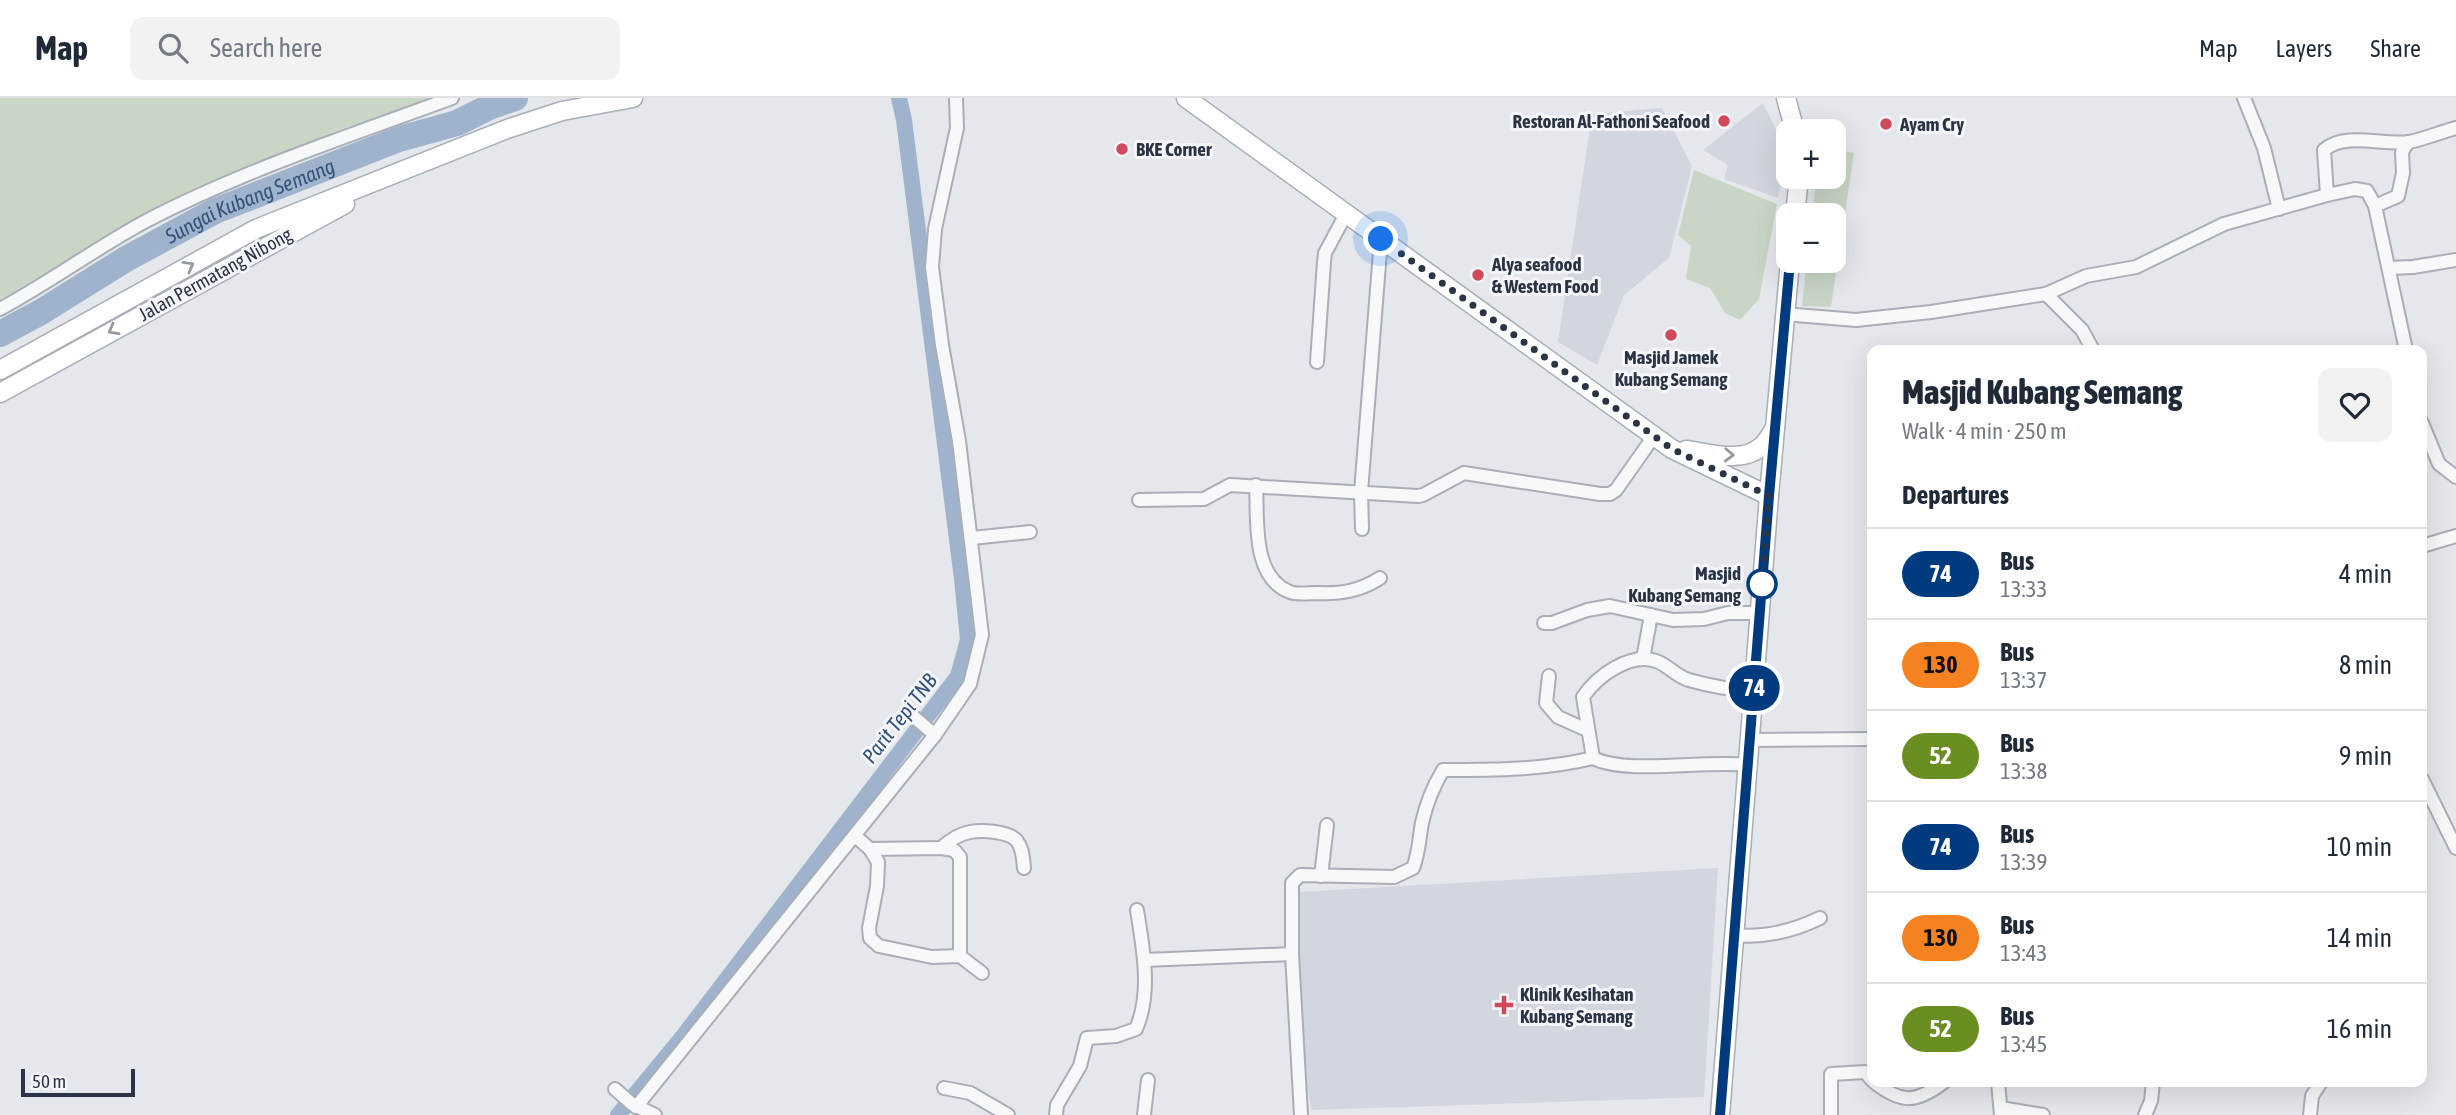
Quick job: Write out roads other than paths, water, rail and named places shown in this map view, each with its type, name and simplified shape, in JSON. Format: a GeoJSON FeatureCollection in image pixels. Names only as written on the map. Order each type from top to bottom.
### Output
{"type":"FeatureCollection","features":[{"type":"Feature","properties":{"kind":"main road","name":"Jalan Permatang Nibong"},"geometry":{"type":"LineString","coordinates":[[0,370],[256,229],[432,158],[562,111],[633,98]]}},
{"type":"Feature","properties":{"kind":"main road"},"geometry":{"type":"LineString","coordinates":[[1186,98],[1672,449],[1769,496]]}},
{"type":"Feature","properties":{"kind":"main road"},"geometry":{"type":"LineString","coordinates":[[1786,98],[1792,119]]}},
{"type":"Feature","properties":{"kind":"main road","name":"Jalan Permatang Nibong"},"geometry":{"type":"LineString","coordinates":[[0,393],[265,246],[432,158]]}},
{"type":"Feature","properties":{"kind":"main road"},"geometry":{"type":"LineString","coordinates":[[1720,1115],[1789,273]]}},
{"type":"Feature","properties":{"kind":"main road"},"geometry":{"type":"LineString","coordinates":[[1672,449],[1734,457],[1751,453],[1762,446],[1775,428]]}},
{"type":"Feature","properties":{"kind":"street"},"geometry":{"type":"LineString","coordinates":[[0,309],[144,222],[195,197],[452,98]]}},
{"type":"Feature","properties":{"kind":"street"},"geometry":{"type":"LineString","coordinates":[[634,1105],[855,836],[970,684],[982,635],[972,538],[932,267],[935,229],[957,128],[956,98]]}},
{"type":"Feature","properties":{"kind":"street"},"geometry":{"type":"LineString","coordinates":[[2244,98],[2264,148],[2279,209]]}},
{"type":"Feature","properties":{"kind":"street"},"geometry":{"type":"LineString","coordinates":[[2327,195],[2324,150],[2330,145],[2371,139],[2408,142],[2456,128]]}},
{"type":"Feature","properties":{"kind":"street"},"geometry":{"type":"LineString","coordinates":[[2375,206],[2398,195],[2403,173],[2402,152],[2408,142]]}},
{"type":"Feature","properties":{"kind":"street"},"geometry":{"type":"LineString","coordinates":[[1784,314],[1856,320],[1931,312],[2046,294],[2086,276],[2136,267],[2224,224],[2355,189],[2367,191],[2375,206],[2405,345]]}},
{"type":"Feature","properties":{"kind":"street"},"geometry":{"type":"LineString","coordinates":[[1317,362],[1325,253],[1346,214]]}},
{"type":"Feature","properties":{"kind":"street"},"geometry":{"type":"LineString","coordinates":[[1362,530],[1361,492],[1381,239]]}},
{"type":"Feature","properties":{"kind":"street"},"geometry":{"type":"LineString","coordinates":[[2389,268],[2456,260]]}},
{"type":"Feature","properties":{"kind":"street"},"geometry":{"type":"LineString","coordinates":[[2046,294],[2082,330],[2091,345]]}},
{"type":"Feature","properties":{"kind":"street"},"geometry":{"type":"LineString","coordinates":[[1139,500],[1204,499],[1230,485],[1423,495],[1464,473],[1610,494],[1616,490],[1654,436]]}},
{"type":"Feature","properties":{"kind":"street"},"geometry":{"type":"LineString","coordinates":[[2427,438],[2439,464],[2456,477]]}},
{"type":"Feature","properties":{"kind":"street"},"geometry":{"type":"LineString","coordinates":[[1256,485],[1259,541],[1263,562],[1271,580],[1292,593],[1343,594],[1380,578]]}},
{"type":"Feature","properties":{"kind":"street"},"geometry":{"type":"LineString","coordinates":[[972,538],[1030,532]]}},
{"type":"Feature","properties":{"kind":"street"},"geometry":{"type":"LineString","coordinates":[[2427,545],[2456,536]]}},
{"type":"Feature","properties":{"kind":"street"},"geometry":{"type":"LineString","coordinates":[[1544,623],[1610,606],[1684,620],[1704,619],[1728,613],[1760,614]]}},
{"type":"Feature","properties":{"kind":"street"},"geometry":{"type":"LineString","coordinates":[[1643,659],[1651,615]]}},
{"type":"Feature","properties":{"kind":"street"},"geometry":{"type":"LineString","coordinates":[[1593,758],[1583,697],[1592,684],[1625,663],[1643,659],[1657,661],[1686,680],[1729,690],[1754,691]]}},
{"type":"Feature","properties":{"kind":"street"},"geometry":{"type":"LineString","coordinates":[[1549,676],[1546,704],[1558,718],[1587,730]]}},
{"type":"Feature","properties":{"kind":"street"},"geometry":{"type":"LineString","coordinates":[[915,718],[934,733]]}},
{"type":"Feature","properties":{"kind":"street"},"geometry":{"type":"LineString","coordinates":[[1750,740],[1867,739]]}},
{"type":"Feature","properties":{"kind":"street"},"geometry":{"type":"LineString","coordinates":[[1301,1115],[1292,954],[1292,883],[1300,876],[1394,877],[1413,868],[1432,789],[1443,771],[1561,766],[1593,758],[1601,762],[1632,765],[1748,765]]}},
{"type":"Feature","properties":{"kind":"street"},"geometry":{"type":"LineString","coordinates":[[2427,787],[2451,826],[2456,848]]}},
{"type":"Feature","properties":{"kind":"street"},"geometry":{"type":"LineString","coordinates":[[1321,876],[1326,825]]}},
{"type":"Feature","properties":{"kind":"street"},"geometry":{"type":"LineString","coordinates":[[941,848],[952,839],[969,832],[1010,835],[1018,842],[1024,868]]}},
{"type":"Feature","properties":{"kind":"street"},"geometry":{"type":"LineString","coordinates":[[855,836],[870,849],[878,862],[870,938],[879,946],[932,957],[960,956],[982,973]]}},
{"type":"Feature","properties":{"kind":"street"},"geometry":{"type":"LineString","coordinates":[[870,849],[941,848],[954,850],[960,857],[960,956]]}},
{"type":"Feature","properties":{"kind":"street"},"geometry":{"type":"LineString","coordinates":[[1056,1115],[1057,1105],[1080,1066],[1087,1038],[1116,1036],[1136,1029],[1142,1016],[1145,960],[1137,910]]}},
{"type":"Feature","properties":{"kind":"street"},"geometry":{"type":"LineString","coordinates":[[1735,935],[1756,937],[1804,926],[1820,918]]}},
{"type":"Feature","properties":{"kind":"street"},"geometry":{"type":"LineString","coordinates":[[1145,960],[1292,954]]}},
{"type":"Feature","properties":{"kind":"street"},"geometry":{"type":"LineString","coordinates":[[1831,1115],[1831,1074],[1865,1072],[1867,1074]]}},
{"type":"Feature","properties":{"kind":"street"},"geometry":{"type":"LineString","coordinates":[[1144,1115],[1148,1080]]}},
{"type":"Feature","properties":{"kind":"street"},"geometry":{"type":"LineString","coordinates":[[1881,1087],[1892,1095],[1911,1100],[1929,1094],[1938,1087]]}},
{"type":"Feature","properties":{"kind":"street"},"geometry":{"type":"LineString","coordinates":[[1998,1087],[2001,1112],[2043,1115]]}},
{"type":"Feature","properties":{"kind":"street"},"geometry":{"type":"LineString","coordinates":[[2145,1115],[2151,1101],[2152,1087]]}},
{"type":"Feature","properties":{"kind":"street"},"geometry":{"type":"LineString","coordinates":[[2310,1115],[2312,1096],[2318,1087]]}},
{"type":"Feature","properties":{"kind":"street"},"geometry":{"type":"LineString","coordinates":[[944,1088],[970,1093],[1008,1115]]}},
{"type":"Feature","properties":{"kind":"street"},"geometry":{"type":"LineString","coordinates":[[617,1091],[634,1105],[654,1115]]}},
{"type":"Feature","properties":{"kind":"waterway","name":"Sungai Kubang Semang"},"geometry":{"type":"LineString","coordinates":[[0,334],[126,259],[215,211],[399,139],[457,123],[515,98]]}},
{"type":"Feature","properties":{"kind":"waterway","name":"Parit Tepi TNB"},"geometry":{"type":"LineString","coordinates":[[618,1115],[684,1035],[958,676],[968,640],[904,120],[899,98]]}},
{"type":"Feature","properties":{"kind":"place","name":"Restoran Al-Fathoni Seafood"},"geometry":{"type":"Point","coordinates":[1724,121]}},
{"type":"Feature","properties":{"kind":"place","name":"Ayam Cry"},"geometry":{"type":"Point","coordinates":[1886,124]}},
{"type":"Feature","properties":{"kind":"place","name":"BKE Corner"},"geometry":{"type":"Point","coordinates":[1122,149]}},
{"type":"Feature","properties":{"kind":"place","name":"Alya seafood & Western Food"},"geometry":{"type":"Point","coordinates":[1478,275]}},
{"type":"Feature","properties":{"kind":"place","name":"Masjid Jamek Kubang Semang"},"geometry":{"type":"Point","coordinates":[1671,335]}},
{"type":"Feature","properties":{"kind":"place","name":"Masjid Kubang Semang"},"geometry":{"type":"Point","coordinates":[1762,584]}},
{"type":"Feature","properties":{"kind":"place","name":"Klinik Kesihatan Kubang Semang"},"geometry":{"type":"Point","coordinates":[1504,1005]}}]}
